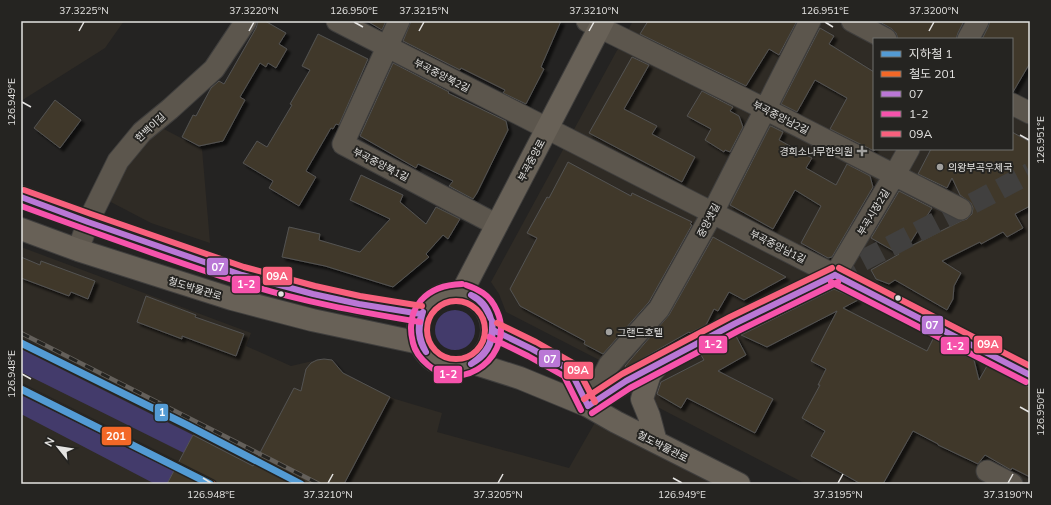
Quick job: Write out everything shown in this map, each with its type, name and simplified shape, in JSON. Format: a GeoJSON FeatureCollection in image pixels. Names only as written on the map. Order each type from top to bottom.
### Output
{"type":"FeatureCollection","features":[{"type":"Feature","properties":{"kind":"street","name":"한백이길"},"geometry":{"type":"LineString","coordinates":[[78,250],[88,222],[118,161],[142,132],[214,69],[246,21]]}},
{"type":"Feature","properties":{"kind":"street","name":"부곡중앙북2길"},"geometry":{"type":"LineString","coordinates":[[337,21],[547,129]]}},
{"type":"Feature","properties":{"kind":"street","name":"부곡중앙북1길"},"geometry":{"type":"LineString","coordinates":[[399,21],[343,144],[497,225]]}},
{"type":"Feature","properties":{"kind":"street","name":"중앙샛길"},"geometry":{"type":"LineString","coordinates":[[588,406],[609,365],[659,309],[712,212],[810,21]]}},
{"type":"Feature","properties":{"kind":"street"},"geometry":{"type":"LineString","coordinates":[[852,21],[884,38]]}},
{"type":"Feature","properties":{"kind":"street"},"geometry":{"type":"LineString","coordinates":[[969,38],[978,21]]}},
{"type":"Feature","properties":{"kind":"street","name":"부곡중앙남2길"},"geometry":{"type":"LineString","coordinates":[[597,23],[961,209]]}},
{"type":"Feature","properties":{"kind":"street","name":"부곡중앙로"},"geometry":{"type":"LineString","coordinates":[[462,292],[547,129],[597,23]]}},
{"type":"Feature","properties":{"kind":"street"},"geometry":{"type":"LineString","coordinates":[[1013,104],[1030,113]]}},
{"type":"Feature","properties":{"kind":"street","name":"부곡중앙남1길"},"geometry":{"type":"LineString","coordinates":[[547,129],[835,274],[1030,375]]}},
{"type":"Feature","properties":{"kind":"street","name":"부곡시장2길"},"geometry":{"type":"LineString","coordinates":[[835,274],[908,150]]}},
{"type":"Feature","properties":{"kind":"street"},"geometry":{"type":"LineString","coordinates":[[21,197],[88,222],[242,275],[313,294],[359,304],[421,314]]}},
{"type":"Feature","properties":{"kind":"street","name":"철도박물관로"},"geometry":{"type":"LineString","coordinates":[[21,229],[78,250],[232,299],[312,320],[420,343]]}},
{"type":"Feature","properties":{"kind":"street"},"geometry":{"type":"LineString","coordinates":[[493,330],[570,370],[588,406],[626,381],[734,324],[835,274]]}},
{"type":"Feature","properties":{"kind":"street"},"geometry":{"type":"LineString","coordinates":[[462,292],[474,297],[484,305],[491,317],[493,330],[491,343],[484,355],[473,363],[463,367],[452,368],[433,360],[425,352],[420,343],[418,324],[421,314],[434,299],[442,294],[462,292]]}},
{"type":"Feature","properties":{"kind":"street","name":"철도박물관로"},"geometry":{"type":"LineString","coordinates":[[473,363],[520,378],[588,406],[739,484]]}},
{"type":"Feature","properties":{"kind":"street"},"geometry":{"type":"LineString","coordinates":[[656,442],[642,399],[650,374],[660,363]]}},
{"type":"Feature","properties":{"kind":"street"},"geometry":{"type":"LineString","coordinates":[[988,471],[1012,484]]}},
{"type":"Feature","properties":{"kind":"shaded area"},"geometry":{"type":"Polygon","coordinates":[[[21,21],[124,21],[105,48],[21,101],[21,21]]]}},
{"type":"Feature","properties":{"kind":"shaded area"},"geometry":{"type":"Polygon","coordinates":[[[633,21],[836,21],[873,40],[873,150],[1013,150],[1013,99],[1030,108],[1030,484],[806,484],[642,399],[609,365],[506,312],[499,294],[491,282],[633,21]]]}},
{"type":"Feature","properties":{"kind":"shaded area"},"geometry":{"type":"Polygon","coordinates":[[[160,127],[202,149],[210,243],[151,223],[107,200],[130,160],[160,127]]]}},
{"type":"Feature","properties":{"kind":"shaded area"},"geometry":{"type":"Polygon","coordinates":[[[21,247],[251,333],[246,346],[291,366],[317,360],[395,399],[442,413],[437,432],[569,468],[597,419],[724,484],[21,484],[21,247]]]}},
{"type":"Feature","properties":{"kind":"shaded area"},"geometry":{"type":"Polygon","coordinates":[[[459,310],[466,313],[472,319],[475,330],[474,338],[466,347],[459,350],[451,350],[444,347],[436,338],[435,326],[438,319],[447,311],[459,310]]]}},
{"type":"Feature","properties":{"kind":"shaded area"},"geometry":{"type":"Polygon","coordinates":[[[21,349],[193,435],[184,453],[21,372],[21,349]]]}},
{"type":"Feature","properties":{"kind":"shaded area"},"geometry":{"type":"Polygon","coordinates":[[[21,395],[174,471],[167,484],[155,484],[21,414],[21,395]]]}},
{"type":"Feature","properties":{"kind":"building"},"geometry":{"type":"Polygon","coordinates":[[[258,21],[265,21],[286,33],[279,44],[287,49],[276,68],[268,63],[266,67],[260,63],[240,97],[245,100],[223,141],[199,146],[182,137],[193,115],[196,116],[211,88],[219,81],[224,84],[256,28],[258,21]]]}},
{"type":"Feature","properties":{"kind":"building"},"geometry":{"type":"Polygon","coordinates":[[[367,21],[386,21],[382,30],[367,21]]]}},
{"type":"Feature","properties":{"kind":"building"},"geometry":{"type":"Polygon","coordinates":[[[411,21],[561,21],[541,67],[544,69],[526,104],[503,93],[505,90],[461,68],[460,70],[403,41],[411,21]]]}},
{"type":"Feature","properties":{"kind":"building"},"geometry":{"type":"Polygon","coordinates":[[[648,21],[797,21],[779,55],[769,49],[746,86],[640,34],[648,21]]]}},
{"type":"Feature","properties":{"kind":"building"},"geometry":{"type":"Polygon","coordinates":[[[878,21],[964,21],[956,38],[898,38],[896,33],[878,21]]]}},
{"type":"Feature","properties":{"kind":"building"},"geometry":{"type":"Polygon","coordinates":[[[990,21],[1030,21],[1030,63],[1013,92],[1013,38],[982,38],[990,21]]]}},
{"type":"Feature","properties":{"kind":"building"},"geometry":{"type":"Polygon","coordinates":[[[820,28],[834,36],[829,44],[873,71],[874,151],[830,129],[847,98],[815,80],[797,112],[781,104],[820,28]]]}},
{"type":"Feature","properties":{"kind":"building"},"geometry":{"type":"Polygon","coordinates":[[[318,34],[368,59],[339,125],[336,124],[333,129],[331,128],[306,171],[316,177],[299,206],[269,188],[273,181],[243,163],[257,141],[267,147],[292,105],[290,104],[310,70],[302,66],[318,34]]]}},
{"type":"Feature","properties":{"kind":"building"},"geometry":{"type":"Polygon","coordinates":[[[632,57],[649,65],[624,109],[657,126],[652,134],[695,157],[682,182],[589,133],[632,57]]]}},
{"type":"Feature","properties":{"kind":"building"},"geometry":{"type":"Polygon","coordinates":[[[393,63],[449,92],[448,93],[506,121],[508,130],[473,199],[449,186],[453,181],[418,164],[416,168],[360,136],[393,63]]]}},
{"type":"Feature","properties":{"kind":"building"},"geometry":{"type":"Polygon","coordinates":[[[702,91],[733,107],[730,111],[739,116],[743,127],[730,152],[725,150],[724,152],[705,140],[711,129],[687,116],[702,91]]]}},
{"type":"Feature","properties":{"kind":"building"},"geometry":{"type":"Polygon","coordinates":[[[55,100],[81,120],[60,148],[34,128],[55,100]]]}},
{"type":"Feature","properties":{"kind":"building"},"geometry":{"type":"Polygon","coordinates":[[[770,126],[783,132],[779,140],[812,158],[806,168],[836,185],[847,164],[870,176],[873,187],[832,257],[828,258],[801,243],[821,206],[795,190],[773,229],[730,205],[770,126]]]}},
{"type":"Feature","properties":{"kind":"building"},"geometry":{"type":"Polygon","coordinates":[[[1013,133],[1030,142],[1030,206],[1015,214],[1023,228],[1007,237],[1003,232],[981,244],[980,242],[942,261],[961,273],[954,286],[953,299],[947,310],[895,280],[889,284],[876,279],[871,270],[899,254],[871,238],[899,191],[932,208],[907,248],[967,219],[972,214],[973,208],[971,203],[960,195],[952,178],[947,188],[918,174],[930,150],[1013,150],[1013,133]]]}},
{"type":"Feature","properties":{"kind":"building"},"geometry":{"type":"Polygon","coordinates":[[[568,162],[631,196],[632,193],[692,222],[690,224],[692,225],[649,302],[603,354],[584,344],[585,341],[520,306],[510,289],[537,238],[527,233],[547,197],[549,198],[568,162]]]}},
{"type":"Feature","properties":{"kind":"building"},"geometry":{"type":"Polygon","coordinates":[[[361,175],[403,195],[400,202],[426,224],[436,207],[460,219],[448,239],[443,235],[426,254],[429,257],[393,287],[325,266],[282,257],[289,227],[320,234],[319,240],[360,252],[390,219],[350,200],[361,175]]]}},
{"type":"Feature","properties":{"kind":"building"},"geometry":{"type":"Polygon","coordinates":[[[713,237],[786,277],[744,300],[729,292],[718,311],[714,309],[706,325],[690,333],[689,332],[626,368],[625,366],[669,315],[713,237]]]}},
{"type":"Feature","properties":{"kind":"building"},"geometry":{"type":"Polygon","coordinates":[[[21,257],[40,265],[41,261],[95,281],[88,299],[71,292],[69,296],[21,278],[21,257]]]}},
{"type":"Feature","properties":{"kind":"building"},"geometry":{"type":"Polygon","coordinates":[[[834,289],[858,300],[843,308],[927,351],[933,339],[974,360],[979,380],[987,366],[1025,386],[1030,387],[1030,477],[1012,468],[1011,470],[985,455],[978,464],[913,431],[883,484],[861,484],[811,456],[825,431],[802,418],[820,385],[818,385],[826,369],[811,361],[837,311],[767,347],[741,335],[834,289]]]}},
{"type":"Feature","properties":{"kind":"building"},"geometry":{"type":"Polygon","coordinates":[[[146,296],[196,315],[195,317],[244,334],[236,356],[182,336],[182,339],[137,322],[146,296]]]}},
{"type":"Feature","properties":{"kind":"building"},"geometry":{"type":"Polygon","coordinates":[[[736,336],[746,355],[718,371],[773,399],[755,433],[687,398],[681,408],[657,394],[661,382],[704,360],[701,355],[736,336]]]}},
{"type":"Feature","properties":{"kind":"building"},"geometry":{"type":"Polygon","coordinates":[[[324,359],[332,360],[343,373],[390,397],[344,484],[167,484],[193,435],[253,466],[294,388],[301,391],[306,369],[311,363],[324,359]]]}},
{"type":"Feature","properties":{"kind":"tunnel"},"geometry":{"type":"LineString","coordinates":[[835,275],[1030,173]]}},
{"type":"Feature","properties":{"kind":"railway"},"geometry":{"type":"LineString","coordinates":[[21,333],[319,484]]}},
{"type":"Feature","properties":{"kind":"metro line","name":"1"},"geometry":{"type":"LineString","coordinates":[[21,343],[187,425],[301,484]]}},
{"type":"Feature","properties":{"kind":"metro line","name":"1"},"geometry":{"type":"LineString","coordinates":[[21,389],[210,484]]}},
{"type":"Feature","properties":{"kind":"rail line","name":"201"},"geometry":{"type":"LineString","coordinates":[[21,388],[212,484]]}},
{"type":"Feature","properties":{"kind":"transit line","name":"09A"},"geometry":{"type":"LineString","coordinates":[[24,190],[244,267],[315,286],[360,296],[422,306]]}},
{"type":"Feature","properties":{"kind":"transit line","name":"07"},"geometry":{"type":"LineString","coordinates":[[21,197],[88,222],[242,275],[313,294],[359,304],[421,314]]}},
{"type":"Feature","properties":{"kind":"transit line","name":"1-2"},"geometry":{"type":"LineString","coordinates":[[21,206],[157,255],[261,289],[329,305],[420,322]]}},
{"type":"Feature","properties":{"kind":"transit line","name":"09A"},"geometry":{"type":"LineString","coordinates":[[584,399],[622,374],[730,317],[832,268]]}},
{"type":"Feature","properties":{"kind":"transit line","name":"09A"},"geometry":{"type":"LineString","coordinates":[[839,268],[1030,366]]}},
{"type":"Feature","properties":{"kind":"transit line","name":"07"},"geometry":{"type":"LineString","coordinates":[[835,275],[1030,375]]}},
{"type":"Feature","properties":{"kind":"transit line","name":"07"},"geometry":{"type":"LineString","coordinates":[[588,406],[626,381],[734,324],[835,275]]}},
{"type":"Feature","properties":{"kind":"transit line","name":"1-2"},"geometry":{"type":"LineString","coordinates":[[831,282],[1026,382]]}},
{"type":"Feature","properties":{"kind":"transit line","name":"1-2"},"geometry":{"type":"LineString","coordinates":[[592,413],[630,388],[738,331],[838,282]]}},
{"type":"Feature","properties":{"kind":"transit line","name":"1-2"},"geometry":{"type":"LineString","coordinates":[[462,284],[449,285],[438,289],[421,300],[415,309],[411,330],[414,346],[421,358],[428,365],[442,373],[456,376],[470,373],[483,366],[493,355],[499,342],[501,327],[497,311],[489,299],[483,293],[466,285]]}},
{"type":"Feature","properties":{"kind":"transit line","name":"07"},"geometry":{"type":"LineString","coordinates":[[471,295],[484,304],[491,319]]}},
{"type":"Feature","properties":{"kind":"transit line","name":"07"},"geometry":{"type":"LineString","coordinates":[[471,295],[483,305],[491,319]]}},
{"type":"Feature","properties":{"kind":"transit line","name":"09A"},"geometry":{"type":"LineString","coordinates":[[456,301],[467,303],[480,314],[483,319],[485,330],[483,341],[472,354],[467,357],[456,359],[445,357],[432,346],[429,341],[427,330],[429,319],[440,306],[445,303],[456,301]]}},
{"type":"Feature","properties":{"kind":"transit line","name":"07"},"geometry":{"type":"LineString","coordinates":[[423,312],[420,323],[420,332],[421,341],[426,352]]}},
{"type":"Feature","properties":{"kind":"transit line","name":"07"},"geometry":{"type":"LineString","coordinates":[[423,312],[419,322],[419,332],[421,343],[426,352]]}},
{"type":"Feature","properties":{"kind":"transit line","name":"07"},"geometry":{"type":"LineString","coordinates":[[471,364],[482,355],[488,346],[492,335],[492,321]]}},
{"type":"Feature","properties":{"kind":"transit line","name":"07"},"geometry":{"type":"LineString","coordinates":[[471,364],[482,356],[489,346],[493,328],[492,321]]}},
{"type":"Feature","properties":{"kind":"transit line","name":"09A"},"geometry":{"type":"LineString","coordinates":[[497,323],[536,342],[575,364],[595,402]]}},
{"type":"Feature","properties":{"kind":"transit line","name":"07"},"geometry":{"type":"LineString","coordinates":[[493,330],[570,370],[588,406]]}},
{"type":"Feature","properties":{"kind":"transit line","name":"1-2"},"geometry":{"type":"LineString","coordinates":[[489,337],[564,376],[581,410]]}},
{"type":"Feature","properties":{"kind":"place","name":"경희소나무한의원"},"geometry":{"type":"Point","coordinates":[862,151]}},
{"type":"Feature","properties":{"kind":"place","name":"의왕부곡우체국"},"geometry":{"type":"Point","coordinates":[940,167]}},
{"type":"Feature","properties":{"kind":"place","name":"그랜드호텔"},"geometry":{"type":"Point","coordinates":[609,332]}}]}
